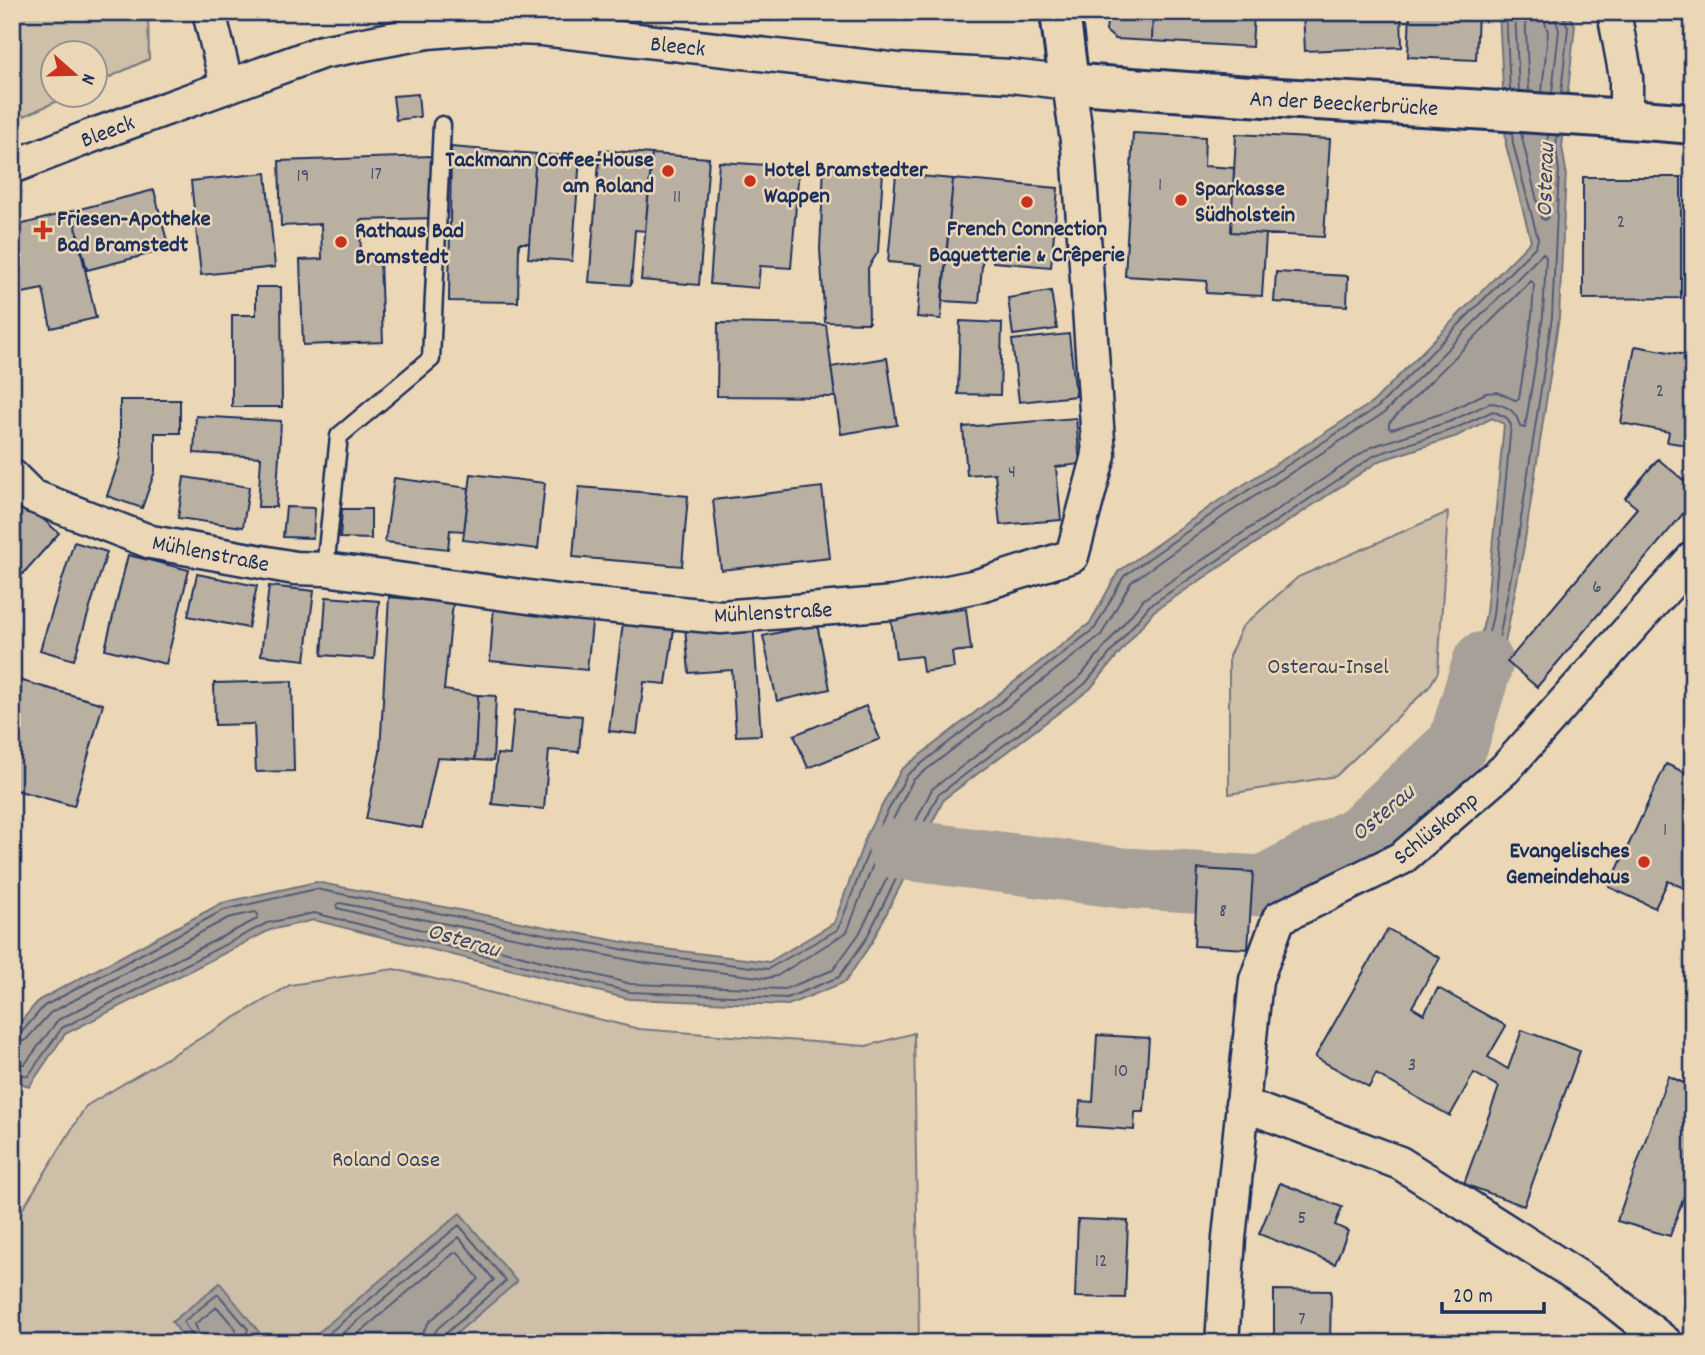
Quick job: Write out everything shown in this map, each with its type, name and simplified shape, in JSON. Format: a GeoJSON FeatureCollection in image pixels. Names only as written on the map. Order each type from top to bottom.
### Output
{"type":"FeatureCollection","features":[{"type":"Feature","properties":{"kind":"street"},"geometry":{"type":"LineString","coordinates":[[209,12],[226,86]]}},
{"type":"Feature","properties":{"kind":"street"},"geometry":{"type":"LineString","coordinates":[[1060,12],[1069,83]]}},
{"type":"Feature","properties":{"kind":"street"},"geometry":{"type":"LineString","coordinates":[[1614,12],[1626,77],[1626,119]]}},
{"type":"Feature","properties":{"kind":"street","name":"Bleeck"},"geometry":{"type":"LineString","coordinates":[[12,167],[322,52],[428,32],[489,27],[542,29],[898,69],[1012,76],[1198,94]]}},
{"type":"Feature","properties":{"kind":"street","name":"Mühlenstraße"},"geometry":{"type":"LineString","coordinates":[[12,476],[32,496],[151,542],[295,568],[325,569],[565,602],[721,617],[894,603],[977,586],[1072,556],[1099,455],[1078,148],[1069,83]]}},
{"type":"Feature","properties":{"kind":"street","name":"An der Beeckerbrücke"},"geometry":{"type":"LineString","coordinates":[[1198,94],[1572,114],[1693,124]]}},
{"type":"Feature","properties":{"kind":"street","name":"Schlüskamp"},"geometry":{"type":"LineString","coordinates":[[1222,1343],[1242,1104],[1256,980],[1279,918],[1402,858],[1443,823],[1505,769],[1693,558]]}},
{"type":"Feature","properties":{"kind":"street"},"geometry":{"type":"LineString","coordinates":[[1242,1104],[1400,1163],[1598,1289],[1666,1343]]}},
{"type":"Feature","properties":{"kind":"lane"},"geometry":{"type":"LineString","coordinates":[[325,569],[339,436],[431,359],[442,125]]}},
{"type":"Feature","properties":{"kind":"green space"},"geometry":{"type":"Polygon","coordinates":[[[12,12],[148,12],[149,59],[108,78],[108,38],[38,38],[38,108],[42,108],[22,117],[12,103],[12,12]]]}},
{"type":"Feature","properties":{"kind":"green space","name":"Osterau-Insel"},"geometry":{"type":"Polygon","coordinates":[[[1448,512],[1438,672],[1429,687],[1336,776],[1229,794],[1229,656],[1242,627],[1298,577],[1448,512]]]}},
{"type":"Feature","properties":{"kind":"green space","name":"Roland Oase"},"geometry":{"type":"Polygon","coordinates":[[[394,969],[639,1029],[866,1046],[914,1033],[919,1343],[12,1343],[12,1226],[86,1106],[290,985],[394,969]]]}},
{"type":"Feature","properties":{"kind":"water"},"geometry":{"type":"Polygon","coordinates":[[[1499,12],[1567,12],[1575,25],[1562,147],[1566,171],[1559,317],[1524,546],[1490,719],[1470,747],[1442,738],[1469,689],[1486,613],[1504,424],[1492,418],[1457,436],[1379,461],[1154,611],[1090,689],[944,799],[872,942],[845,982],[788,1005],[629,999],[314,920],[270,930],[65,1034],[29,1087],[12,1078],[12,1032],[39,1000],[222,903],[316,882],[648,947],[769,962],[834,923],[867,834],[901,770],[1090,623],[1118,572],[1218,501],[1373,402],[1531,241],[1506,145],[1499,12]]]}},
{"type":"Feature","properties":{"kind":"water"},"geometry":{"type":"Polygon","coordinates":[[[460,1213],[517,1282],[445,1343],[306,1343],[460,1213]]]}},
{"type":"Feature","properties":{"kind":"water"},"geometry":{"type":"Polygon","coordinates":[[[220,1283],[259,1332],[246,1343],[188,1343],[172,1322],[220,1283]]]}},
{"type":"Feature","properties":{"kind":"building"},"geometry":{"type":"Polygon","coordinates":[[[1108,12],[1153,12],[1152,41],[1115,39],[1106,31],[1108,12]]]}},
{"type":"Feature","properties":{"kind":"building"},"geometry":{"type":"Polygon","coordinates":[[[1153,12],[1254,12],[1252,47],[1152,41],[1153,12]]]}},
{"type":"Feature","properties":{"kind":"building"},"geometry":{"type":"Polygon","coordinates":[[[1303,12],[1401,12],[1402,47],[1305,51],[1303,12]]]}},
{"type":"Feature","properties":{"kind":"building"},"geometry":{"type":"Polygon","coordinates":[[[1410,12],[1478,12],[1476,60],[1408,57],[1410,12]]]}},
{"type":"Feature","properties":{"kind":"building"},"geometry":{"type":"Polygon","coordinates":[[[418,94],[420,117],[396,120],[393,96],[418,94]]]}},
{"type":"Feature","properties":{"kind":"building","name":"Sparkasse Südholstein"},"geometry":{"type":"Polygon","coordinates":[[[1133,133],[1205,137],[1204,166],[1234,168],[1231,232],[1266,234],[1262,296],[1206,293],[1207,281],[1125,276],[1133,133]]]}},
{"type":"Feature","properties":{"kind":"building"},"geometry":{"type":"Polygon","coordinates":[[[1236,134],[1330,139],[1324,237],[1231,232],[1236,134]]]}},
{"type":"Feature","properties":{"kind":"building"},"geometry":{"type":"Polygon","coordinates":[[[451,147],[536,154],[529,243],[519,243],[518,302],[449,301],[451,147]]]}},
{"type":"Feature","properties":{"kind":"building"},"geometry":{"type":"Polygon","coordinates":[[[600,150],[652,154],[645,231],[635,230],[631,285],[589,282],[600,150]]]}},
{"type":"Feature","properties":{"kind":"building"},"geometry":{"type":"Polygon","coordinates":[[[536,154],[580,157],[572,261],[528,258],[536,154]]]}},
{"type":"Feature","properties":{"kind":"building"},"geometry":{"type":"Polygon","coordinates":[[[652,154],[709,158],[699,285],[641,280],[652,154]]]}},
{"type":"Feature","properties":{"kind":"building","name":"Rathaus Bad Bramstedt"},"geometry":{"type":"Polygon","coordinates":[[[432,156],[435,218],[360,220],[361,260],[380,259],[383,342],[303,345],[300,260],[322,259],[321,224],[281,226],[279,161],[432,156]]]}},
{"type":"Feature","properties":{"kind":"building"},"geometry":{"type":"Polygon","coordinates":[[[719,162],[799,167],[791,268],[760,266],[758,288],[710,284],[719,162]]]}},
{"type":"Feature","properties":{"kind":"building"},"geometry":{"type":"Polygon","coordinates":[[[824,166],[883,171],[878,252],[868,268],[869,323],[825,322],[820,249],[824,166]]]}},
{"type":"Feature","properties":{"kind":"building"},"geometry":{"type":"Polygon","coordinates":[[[266,173],[275,267],[201,275],[191,181],[266,173]]]}},
{"type":"Feature","properties":{"kind":"building"},"geometry":{"type":"Polygon","coordinates":[[[896,174],[953,179],[941,319],[917,317],[922,265],[888,262],[896,174]]]}},
{"type":"Feature","properties":{"kind":"building"},"geometry":{"type":"Polygon","coordinates":[[[1583,177],[1681,177],[1681,298],[1583,299],[1583,177]]]}},
{"type":"Feature","properties":{"kind":"building"},"geometry":{"type":"Polygon","coordinates":[[[953,179],[1058,188],[1051,267],[993,262],[993,252],[983,252],[979,303],[942,301],[953,179]]]}},
{"type":"Feature","properties":{"kind":"building"},"geometry":{"type":"Polygon","coordinates":[[[154,190],[169,249],[87,270],[72,211],[154,190]]]}},
{"type":"Feature","properties":{"kind":"building"},"geometry":{"type":"Polygon","coordinates":[[[72,211],[96,318],[51,328],[43,289],[12,295],[12,227],[72,211]]]}},
{"type":"Feature","properties":{"kind":"building"},"geometry":{"type":"Polygon","coordinates":[[[1276,272],[1348,276],[1347,306],[1274,302],[1276,272]]]}},
{"type":"Feature","properties":{"kind":"building"},"geometry":{"type":"Polygon","coordinates":[[[256,287],[281,287],[282,407],[232,407],[232,315],[256,315],[256,287]]]}},
{"type":"Feature","properties":{"kind":"building"},"geometry":{"type":"Polygon","coordinates":[[[1051,291],[1057,329],[1013,335],[1008,298],[1051,291]]]}},
{"type":"Feature","properties":{"kind":"building"},"geometry":{"type":"Polygon","coordinates":[[[960,321],[1002,323],[1000,395],[958,394],[960,321]]]}},
{"type":"Feature","properties":{"kind":"building"},"geometry":{"type":"Polygon","coordinates":[[[718,323],[826,325],[835,397],[717,396],[718,323]]]}},
{"type":"Feature","properties":{"kind":"building"},"geometry":{"type":"Polygon","coordinates":[[[1069,334],[1076,396],[1019,402],[1012,340],[1069,334]]]}},
{"type":"Feature","properties":{"kind":"building"},"geometry":{"type":"Polygon","coordinates":[[[1689,341],[1693,342],[1693,446],[1667,442],[1669,432],[1621,423],[1635,346],[1686,355],[1689,341]]]}},
{"type":"Feature","properties":{"kind":"building"},"geometry":{"type":"Polygon","coordinates":[[[887,358],[897,425],[841,434],[831,367],[887,358]]]}},
{"type":"Feature","properties":{"kind":"building"},"geometry":{"type":"Polygon","coordinates":[[[120,400],[180,400],[180,433],[155,433],[155,471],[142,508],[107,496],[120,458],[120,400]]]}},
{"type":"Feature","properties":{"kind":"building"},"geometry":{"type":"Polygon","coordinates":[[[196,416],[281,421],[276,507],[258,507],[261,457],[194,453],[196,416]]]}},
{"type":"Feature","properties":{"kind":"building"},"geometry":{"type":"Polygon","coordinates":[[[1076,418],[1080,464],[1056,467],[1061,520],[1000,525],[995,473],[967,475],[963,427],[1076,418]]]}},
{"type":"Feature","properties":{"kind":"building"},"geometry":{"type":"Polygon","coordinates":[[[1658,459],[1693,488],[1693,502],[1537,687],[1507,662],[1637,508],[1625,498],[1658,459]]]}},
{"type":"Feature","properties":{"kind":"building"},"geometry":{"type":"Polygon","coordinates":[[[471,474],[545,483],[538,549],[463,540],[471,474]]]}},
{"type":"Feature","properties":{"kind":"building"},"geometry":{"type":"Polygon","coordinates":[[[184,477],[249,487],[243,527],[178,518],[184,477]]]}},
{"type":"Feature","properties":{"kind":"building"},"geometry":{"type":"Polygon","coordinates":[[[394,478],[469,488],[464,531],[450,530],[448,549],[385,542],[394,478]]]}},
{"type":"Feature","properties":{"kind":"building"},"geometry":{"type":"Polygon","coordinates":[[[579,487],[688,496],[682,566],[573,557],[579,487]]]}},
{"type":"Feature","properties":{"kind":"building"},"geometry":{"type":"Polygon","coordinates":[[[822,487],[830,558],[721,570],[713,500],[822,487]]]}},
{"type":"Feature","properties":{"kind":"building"},"geometry":{"type":"Polygon","coordinates":[[[12,492],[59,533],[12,586],[12,492]]]}},
{"type":"Feature","properties":{"kind":"building"},"geometry":{"type":"Polygon","coordinates":[[[286,507],[315,508],[313,538],[283,537],[286,507]]]}},
{"type":"Feature","properties":{"kind":"building"},"geometry":{"type":"Polygon","coordinates":[[[342,509],[371,509],[371,539],[340,538],[342,509]]]}},
{"type":"Feature","properties":{"kind":"building"},"geometry":{"type":"Polygon","coordinates":[[[74,542],[107,552],[74,660],[40,650],[74,542]]]}},
{"type":"Feature","properties":{"kind":"building"},"geometry":{"type":"Polygon","coordinates":[[[128,555],[189,570],[166,664],[105,649],[128,555]]]}},
{"type":"Feature","properties":{"kind":"building"},"geometry":{"type":"Polygon","coordinates":[[[197,574],[257,586],[248,628],[188,616],[197,574]]]}},
{"type":"Feature","properties":{"kind":"building"},"geometry":{"type":"Polygon","coordinates":[[[269,586],[314,591],[305,660],[261,655],[269,586]]]}},
{"type":"Feature","properties":{"kind":"building"},"geometry":{"type":"Polygon","coordinates":[[[326,597],[379,601],[374,659],[322,655],[326,597]]]}},
{"type":"Feature","properties":{"kind":"building"},"geometry":{"type":"Polygon","coordinates":[[[389,597],[453,603],[444,690],[478,695],[475,760],[437,758],[422,828],[366,819],[380,752],[389,597]]]}},
{"type":"Feature","properties":{"kind":"building"},"geometry":{"type":"Polygon","coordinates":[[[494,605],[593,614],[587,670],[490,661],[494,605]]]}},
{"type":"Feature","properties":{"kind":"building"},"geometry":{"type":"Polygon","coordinates":[[[966,609],[971,650],[952,652],[954,668],[923,672],[921,656],[896,659],[891,618],[966,609]]]}},
{"type":"Feature","properties":{"kind":"building"},"geometry":{"type":"Polygon","coordinates":[[[753,622],[761,735],[736,736],[732,670],[689,673],[685,627],[753,622]]]}},
{"type":"Feature","properties":{"kind":"building"},"geometry":{"type":"Polygon","coordinates":[[[623,623],[674,629],[666,684],[644,682],[637,734],[609,731],[623,623]]]}},
{"type":"Feature","properties":{"kind":"building"},"geometry":{"type":"Polygon","coordinates":[[[817,624],[830,689],[777,701],[763,636],[817,624]]]}},
{"type":"Feature","properties":{"kind":"building"},"geometry":{"type":"Polygon","coordinates":[[[12,678],[103,704],[74,806],[12,789],[12,678]]]}},
{"type":"Feature","properties":{"kind":"building"},"geometry":{"type":"Polygon","coordinates":[[[292,681],[294,771],[256,772],[254,724],[215,725],[214,683],[292,681]]]}},
{"type":"Feature","properties":{"kind":"building"},"geometry":{"type":"Polygon","coordinates":[[[478,695],[496,696],[493,761],[475,760],[478,695]]]}},
{"type":"Feature","properties":{"kind":"building"},"geometry":{"type":"Polygon","coordinates":[[[866,706],[880,739],[808,768],[794,735],[866,706]]]}},
{"type":"Feature","properties":{"kind":"building"},"geometry":{"type":"Polygon","coordinates":[[[514,710],[582,716],[579,752],[549,750],[544,809],[492,804],[497,754],[510,755],[514,710]]]}},
{"type":"Feature","properties":{"kind":"building"},"geometry":{"type":"Polygon","coordinates":[[[1666,764],[1693,776],[1693,892],[1668,881],[1655,908],[1609,887],[1666,764]]]}},
{"type":"Feature","properties":{"kind":"building"},"geometry":{"type":"Polygon","coordinates":[[[1198,869],[1253,872],[1248,949],[1194,946],[1198,869]]]}},
{"type":"Feature","properties":{"kind":"building"},"geometry":{"type":"Polygon","coordinates":[[[1388,929],[1440,958],[1412,1007],[1424,1014],[1438,988],[1506,1026],[1488,1057],[1508,1069],[1522,1030],[1580,1051],[1524,1206],[1464,1184],[1499,1087],[1474,1073],[1450,1116],[1376,1074],[1369,1087],[1315,1057],[1388,929]]]}},
{"type":"Feature","properties":{"kind":"building"},"geometry":{"type":"Polygon","coordinates":[[[1097,1035],[1149,1038],[1144,1112],[1135,1112],[1134,1130],[1078,1126],[1080,1101],[1093,1102],[1097,1035]]]}},
{"type":"Feature","properties":{"kind":"building"},"geometry":{"type":"Polygon","coordinates":[[[1668,1076],[1693,1087],[1693,1171],[1670,1236],[1617,1221],[1668,1076]]]}},
{"type":"Feature","properties":{"kind":"building"},"geometry":{"type":"Polygon","coordinates":[[[1280,1183],[1342,1207],[1335,1225],[1348,1231],[1335,1264],[1259,1234],[1280,1183]]]}},
{"type":"Feature","properties":{"kind":"building"},"geometry":{"type":"Polygon","coordinates":[[[1078,1219],[1128,1221],[1125,1298],[1075,1297],[1078,1219]]]}},
{"type":"Feature","properties":{"kind":"building"},"geometry":{"type":"Polygon","coordinates":[[[1274,1290],[1331,1291],[1330,1343],[1274,1343],[1274,1290]]]}},
{"type":"Feature","properties":{"kind":"waterway","name":"Osterau"},"geometry":{"type":"LineString","coordinates":[[899,849],[1123,878],[1263,886],[1362,834],[1458,744],[1483,662]]}},
{"type":"Feature","properties":{"kind":"place","name":"Tackmann Coffee-House am Roland"},"geometry":{"type":"Point","coordinates":[668,171]}},
{"type":"Feature","properties":{"kind":"place","name":"Hotel Bramstedter Wappen"},"geometry":{"type":"Point","coordinates":[750,181]}},
{"type":"Feature","properties":{"kind":"place","name":"Sparkasse Südholstein"},"geometry":{"type":"Point","coordinates":[1181,200]}},
{"type":"Feature","properties":{"kind":"place","name":"French Connection Baguetterie & Crêperie"},"geometry":{"type":"Point","coordinates":[1027,202]}},
{"type":"Feature","properties":{"kind":"place","name":"Friesen-Apotheke Bad Bramstedt"},"geometry":{"type":"Point","coordinates":[43,230]}},
{"type":"Feature","properties":{"kind":"place","name":"Rathaus Bad Bramstedt"},"geometry":{"type":"Point","coordinates":[341,242]}},
{"type":"Feature","properties":{"kind":"place","name":"Evangelisches Gemeindehaus"},"geometry":{"type":"Point","coordinates":[1644,862]}}]}
